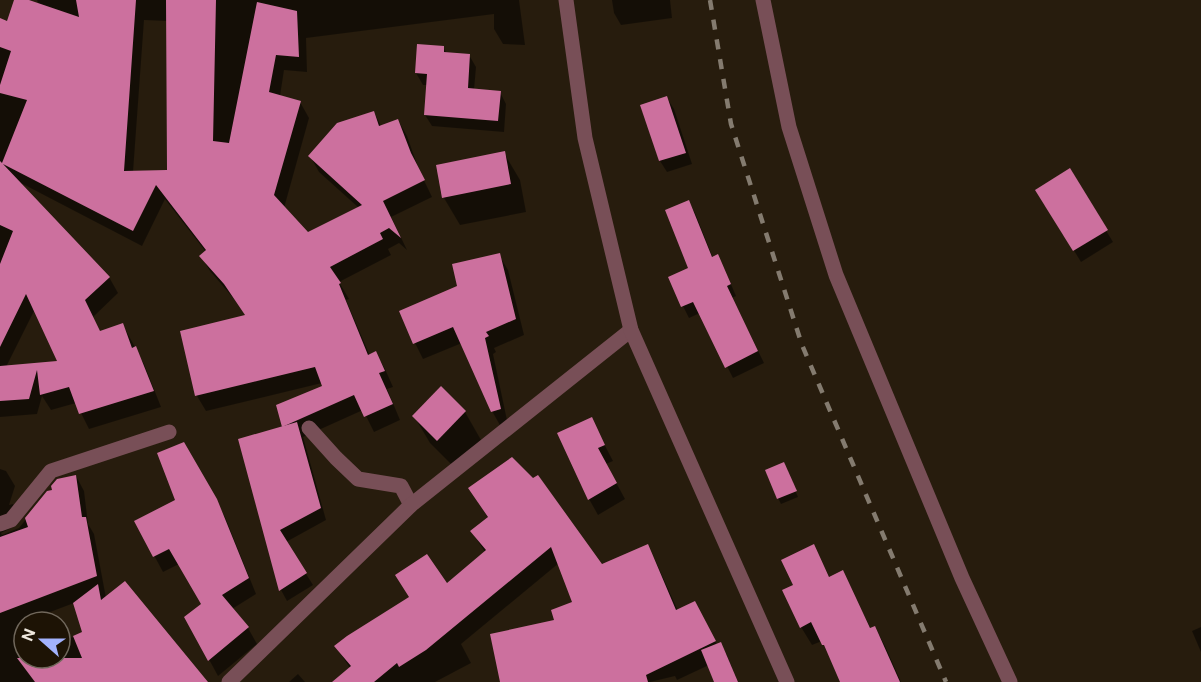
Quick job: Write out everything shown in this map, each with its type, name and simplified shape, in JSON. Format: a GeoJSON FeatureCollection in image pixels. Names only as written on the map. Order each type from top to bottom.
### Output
{"type":"FeatureCollection","features":[{"type":"Feature","properties":{"kind":"street"},"geometry":{"type":"LineString","coordinates":[[566,0],[585,138],[631,330],[788,682]]}},
{"type":"Feature","properties":{"kind":"street"},"geometry":{"type":"LineString","coordinates":[[763,0],[789,127],[836,275],[962,578],[1010,682]]}},
{"type":"Feature","properties":{"kind":"street"},"geometry":{"type":"LineString","coordinates":[[229,682],[411,505],[631,330]]}},
{"type":"Feature","properties":{"kind":"street"},"geometry":{"type":"LineString","coordinates":[[309,428],[358,479],[401,486],[411,505]]}},
{"type":"Feature","properties":{"kind":"street"},"geometry":{"type":"LineString","coordinates":[[0,524],[11,520],[51,471],[169,432]]}},
{"type":"Feature","properties":{"kind":"building"},"geometry":{"type":"Polygon","coordinates":[[[14,0],[29,0],[79,17],[76,0],[136,0],[124,171],[167,170],[166,0],[216,0],[213,141],[229,143],[257,2],[297,11],[299,57],[276,55],[269,92],[301,101],[274,195],[308,232],[362,205],[308,156],[337,123],[374,111],[379,126],[398,119],[411,153],[425,180],[383,201],[401,238],[389,228],[380,233],[383,239],[330,267],[341,283],[339,284],[368,355],[376,351],[385,371],[379,373],[393,404],[364,417],[354,395],[282,427],[276,405],[322,386],[315,367],[195,396],[180,331],[245,315],[224,284],[199,256],[206,250],[156,185],[133,231],[3,164],[110,277],[85,300],[100,331],[123,323],[132,348],[136,346],[154,391],[79,414],[69,387],[40,395],[37,370],[29,399],[0,401],[0,366],[57,361],[26,294],[0,347],[0,264],[13,231],[0,225],[0,161],[2,163],[27,100],[0,93],[0,85],[11,51],[0,47],[0,18],[7,21],[14,0]]]}},
{"type":"Feature","properties":{"kind":"building"},"geometry":{"type":"Polygon","coordinates":[[[417,44],[444,46],[444,52],[470,54],[468,88],[501,91],[498,121],[424,115],[427,74],[415,73],[417,44]]]}},
{"type":"Feature","properties":{"kind":"building"},"geometry":{"type":"Polygon","coordinates":[[[667,96],[686,153],[659,161],[640,105],[667,96]]]}},
{"type":"Feature","properties":{"kind":"building"},"geometry":{"type":"Polygon","coordinates":[[[505,151],[511,184],[442,198],[436,165],[505,151]]]}},
{"type":"Feature","properties":{"kind":"building"},"geometry":{"type":"Polygon","coordinates":[[[1070,168],[1108,230],[1073,251],[1035,190],[1070,168]]]}},
{"type":"Feature","properties":{"kind":"building"},"geometry":{"type":"Polygon","coordinates":[[[689,200],[712,257],[718,254],[731,284],[727,286],[758,351],[725,368],[693,302],[681,307],[668,277],[688,268],[665,210],[689,200]]]}},
{"type":"Feature","properties":{"kind":"building"},"geometry":{"type":"Polygon","coordinates":[[[500,253],[516,319],[486,332],[489,336],[485,338],[501,409],[491,412],[453,327],[413,344],[399,311],[457,286],[452,264],[500,253]]]}},
{"type":"Feature","properties":{"kind":"building"},"geometry":{"type":"Polygon","coordinates":[[[441,386],[466,411],[437,441],[412,416],[441,386]]]}},
{"type":"Feature","properties":{"kind":"building"},"geometry":{"type":"Polygon","coordinates":[[[592,417],[605,445],[598,448],[617,483],[588,500],[557,433],[592,417]]]}},
{"type":"Feature","properties":{"kind":"building"},"geometry":{"type":"Polygon","coordinates":[[[297,422],[321,508],[280,530],[307,573],[279,591],[238,439],[297,422]]]}},
{"type":"Feature","properties":{"kind":"building"},"geometry":{"type":"Polygon","coordinates":[[[184,442],[217,499],[249,578],[222,595],[249,627],[208,661],[184,617],[201,604],[169,549],[153,557],[134,521],[175,500],[157,453],[184,442]]]}},
{"type":"Feature","properties":{"kind":"building"},"geometry":{"type":"Polygon","coordinates":[[[512,457],[533,478],[538,475],[602,564],[648,544],[676,610],[695,601],[716,641],[646,675],[648,682],[500,682],[490,634],[554,620],[551,610],[572,602],[551,547],[426,650],[399,667],[397,663],[374,682],[332,682],[351,666],[334,646],[409,597],[395,575],[427,554],[447,583],[486,550],[470,531],[488,517],[468,488],[512,457]]]}},
{"type":"Feature","properties":{"kind":"building"},"geometry":{"type":"Polygon","coordinates":[[[784,462],[797,491],[777,499],[765,470],[784,462]]]}},
{"type":"Feature","properties":{"kind":"building"},"geometry":{"type":"Polygon","coordinates":[[[76,475],[82,517],[86,517],[97,576],[0,613],[0,537],[28,527],[25,518],[47,491],[52,490],[51,486],[57,479],[76,475]]]}},
{"type":"Feature","properties":{"kind":"building"},"geometry":{"type":"Polygon","coordinates":[[[814,544],[829,577],[843,570],[870,628],[875,626],[900,682],[840,682],[811,622],[800,628],[782,590],[793,585],[781,560],[814,544]]]}},
{"type":"Feature","properties":{"kind":"building"},"geometry":{"type":"Polygon","coordinates":[[[125,581],[208,682],[35,682],[26,670],[72,670],[72,658],[82,658],[73,636],[82,632],[73,603],[98,584],[101,600],[125,581]]]}},
{"type":"Feature","properties":{"kind":"building"},"geometry":{"type":"Polygon","coordinates":[[[721,642],[738,682],[714,682],[701,650],[721,642]]]}},
{"type":"Feature","properties":{"kind":"railway"},"geometry":{"type":"LineString","coordinates":[[710,0],[731,124],[802,345],[946,682]]}}]}
